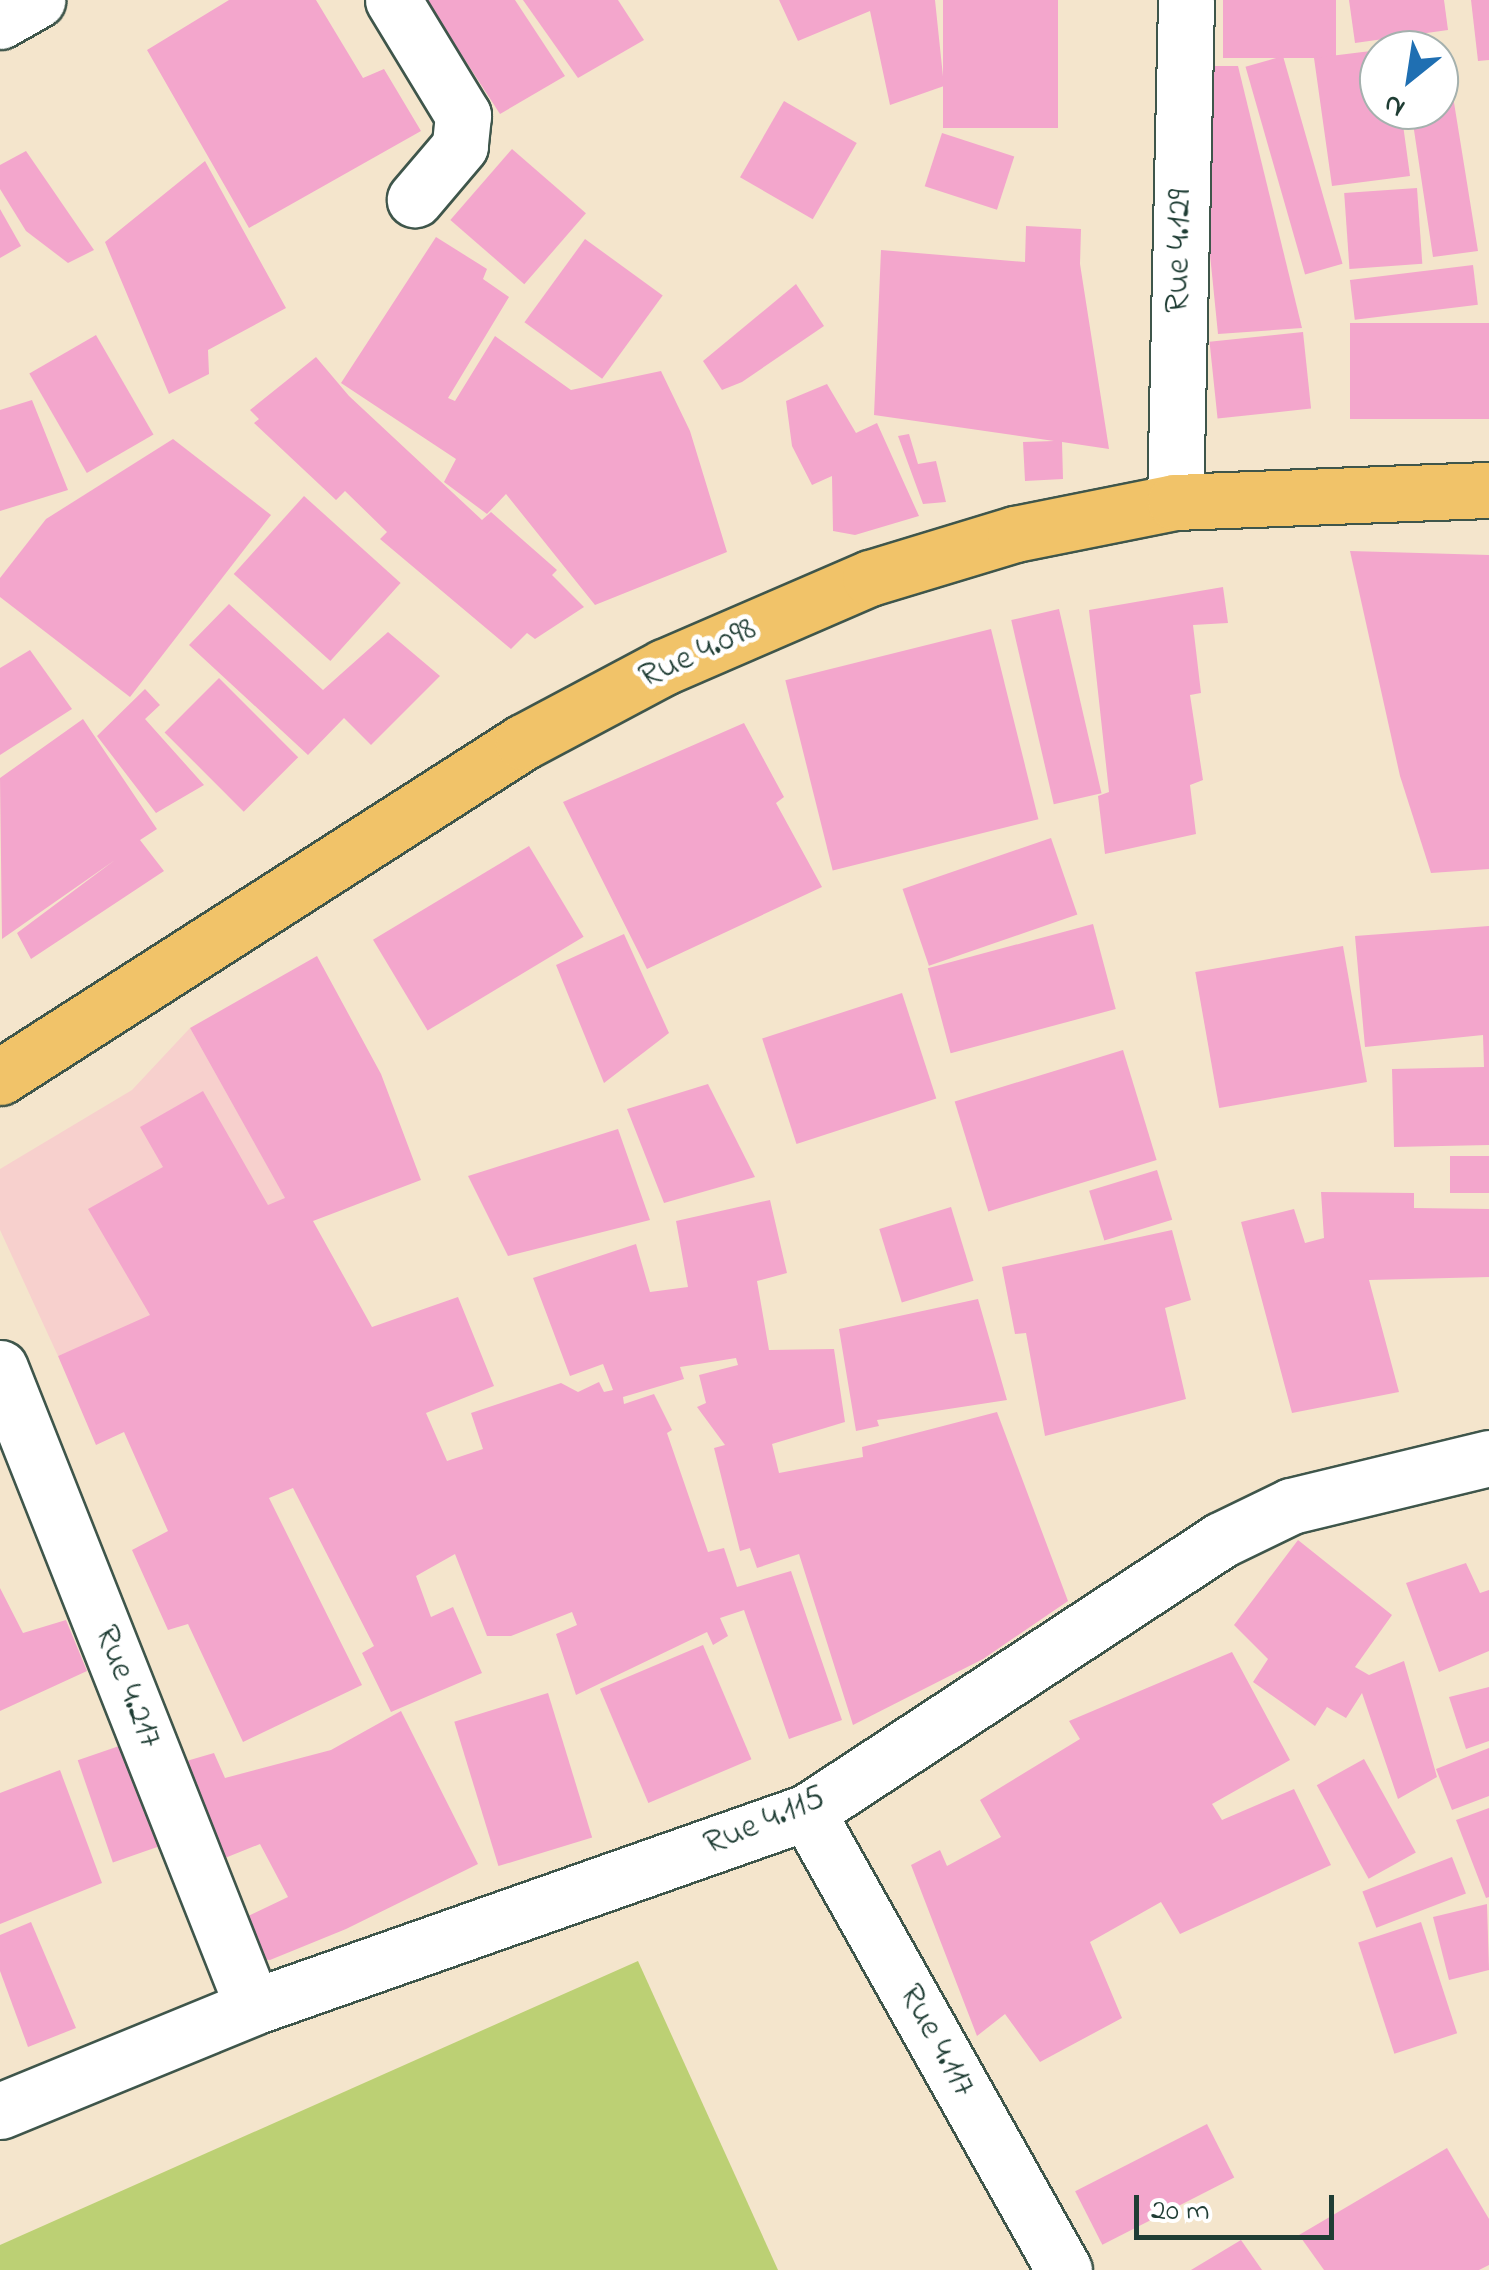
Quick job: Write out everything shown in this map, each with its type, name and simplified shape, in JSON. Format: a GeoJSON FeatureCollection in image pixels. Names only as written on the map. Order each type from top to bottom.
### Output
{"type":"FeatureCollection","features":[{"type":"Feature","properties":{"kind":"main road","name":"Rue 4.098"},"geometry":{"type":"LineString","coordinates":[[0,1077],[523,742],[664,667],[870,578],[1015,534],[1174,502],[1489,490]]}},
{"type":"Feature","properties":{"kind":"street"},"geometry":{"type":"LineString","coordinates":[[0,21],[37,0]]}},
{"type":"Feature","properties":{"kind":"street"},"geometry":{"type":"LineString","coordinates":[[394,0],[462,115],[460,146],[415,199]]}},
{"type":"Feature","properties":{"kind":"street","name":"Rue 4.129"},"geometry":{"type":"LineString","coordinates":[[1174,502],[1186,0]]}},
{"type":"Feature","properties":{"kind":"street","name":"Rue 4.217"},"geometry":{"type":"LineString","coordinates":[[0,1368],[253,2007]]}},
{"type":"Feature","properties":{"kind":"street","name":"Rue 4.115"},"geometry":{"type":"LineString","coordinates":[[0,2111],[253,2007],[807,1812],[1221,1540],[1291,1506],[1489,1458]]}},
{"type":"Feature","properties":{"kind":"street","name":"Rue 4.117"},"geometry":{"type":"LineString","coordinates":[[807,1812],[1064,2270]]}},
{"type":"Feature","properties":{"kind":"shaded area"},"geometry":{"type":"Polygon","coordinates":[[[190,1028],[301,1226],[151,1317],[58,1356],[0,1230],[0,1169],[132,1090],[190,1028]]]}},
{"type":"Feature","properties":{"kind":"green space"},"geometry":{"type":"Polygon","coordinates":[[[638,1961],[778,2270],[0,2270],[0,2245],[638,1961]]]}},
{"type":"Feature","properties":{"kind":"building"},"geometry":{"type":"Polygon","coordinates":[[[229,0],[316,0],[363,78],[384,69],[421,131],[249,228],[147,50],[229,0]]]}},
{"type":"Feature","properties":{"kind":"building"},"geometry":{"type":"Polygon","coordinates":[[[426,0],[515,0],[565,76],[500,114],[426,0]]]}},
{"type":"Feature","properties":{"kind":"building"},"geometry":{"type":"Polygon","coordinates":[[[523,0],[618,0],[644,40],[578,78],[523,0]]]}},
{"type":"Feature","properties":{"kind":"building"},"geometry":{"type":"Polygon","coordinates":[[[779,0],[935,0],[944,86],[890,105],[870,11],[798,41],[779,0]]]}},
{"type":"Feature","properties":{"kind":"building"},"geometry":{"type":"Polygon","coordinates":[[[943,0],[1058,0],[1058,128],[943,128],[943,0]]]}},
{"type":"Feature","properties":{"kind":"building"},"geometry":{"type":"Polygon","coordinates":[[[1223,0],[1336,0],[1336,58],[1223,58],[1223,0]]]}},
{"type":"Feature","properties":{"kind":"building"},"geometry":{"type":"Polygon","coordinates":[[[1349,0],[1444,0],[1448,30],[1359,30],[1359,42],[1355,43],[1349,0]]]}},
{"type":"Feature","properties":{"kind":"building"},"geometry":{"type":"Polygon","coordinates":[[[1471,0],[1489,0],[1489,60],[1478,61],[1471,0]]]}},
{"type":"Feature","properties":{"kind":"building"},"geometry":{"type":"Polygon","coordinates":[[[1359,52],[1359,130],[1404,130],[1410,176],[1332,186],[1314,58],[1359,52]]]}},
{"type":"Feature","properties":{"kind":"building"},"geometry":{"type":"Polygon","coordinates":[[[1283,56],[1343,264],[1305,274],[1246,67],[1283,56]]]}},
{"type":"Feature","properties":{"kind":"building"},"geometry":{"type":"Polygon","coordinates":[[[1191,66],[1238,66],[1302,328],[1218,334],[1191,66]]]}},
{"type":"Feature","properties":{"kind":"building"},"geometry":{"type":"Polygon","coordinates":[[[784,101],[857,143],[813,219],[740,177],[784,101]]]}},
{"type":"Feature","properties":{"kind":"building"},"geometry":{"type":"Polygon","coordinates":[[[1414,130],[1458,130],[1478,251],[1433,257],[1414,130]]]}},
{"type":"Feature","properties":{"kind":"building"},"geometry":{"type":"Polygon","coordinates":[[[942,133],[1014,156],[997,210],[925,186],[942,133]]]}},
{"type":"Feature","properties":{"kind":"building"},"geometry":{"type":"Polygon","coordinates":[[[512,149],[586,213],[524,284],[450,220],[512,149]]]}},
{"type":"Feature","properties":{"kind":"building"},"geometry":{"type":"Polygon","coordinates":[[[26,151],[94,250],[68,263],[26,231],[0,189],[0,165],[26,151]]]}},
{"type":"Feature","properties":{"kind":"building"},"geometry":{"type":"Polygon","coordinates":[[[205,161],[286,308],[208,350],[209,374],[169,394],[105,242],[205,161]]]}},
{"type":"Feature","properties":{"kind":"building"},"geometry":{"type":"Polygon","coordinates":[[[1417,188],[1422,264],[1349,269],[1344,193],[1417,188]]]}},
{"type":"Feature","properties":{"kind":"building"},"geometry":{"type":"Polygon","coordinates":[[[0,209],[21,246],[0,258],[0,209]]]}},
{"type":"Feature","properties":{"kind":"building"},"geometry":{"type":"Polygon","coordinates":[[[1026,226],[1081,229],[1080,264],[1109,449],[1062,442],[1063,479],[1025,481],[1023,442],[1054,441],[874,415],[881,250],[1025,262],[1026,226]]]}},
{"type":"Feature","properties":{"kind":"building"},"geometry":{"type":"Polygon","coordinates":[[[436,237],[487,269],[483,279],[509,297],[448,398],[455,401],[495,336],[571,390],[661,371],[690,431],[727,552],[595,605],[506,494],[487,514],[444,482],[456,459],[341,383],[436,237]]]}},
{"type":"Feature","properties":{"kind":"building"},"geometry":{"type":"Polygon","coordinates":[[[585,239],[663,295],[602,379],[524,322],[585,239]]]}},
{"type":"Feature","properties":{"kind":"building"},"geometry":{"type":"Polygon","coordinates":[[[1473,265],[1478,305],[1355,320],[1350,280],[1473,265]]]}},
{"type":"Feature","properties":{"kind":"building"},"geometry":{"type":"Polygon","coordinates":[[[796,284],[824,326],[742,382],[722,390],[703,361],[796,284]]]}},
{"type":"Feature","properties":{"kind":"building"},"geometry":{"type":"Polygon","coordinates":[[[1350,323],[1489,323],[1489,419],[1350,419],[1350,323]]]}},
{"type":"Feature","properties":{"kind":"building"},"geometry":{"type":"Polygon","coordinates":[[[1303,332],[1311,409],[1218,418],[1210,342],[1303,332]]]}},
{"type":"Feature","properties":{"kind":"building"},"geometry":{"type":"Polygon","coordinates":[[[96,335],[154,435],[87,473],[29,374],[96,335]]]}},
{"type":"Feature","properties":{"kind":"building"},"geometry":{"type":"Polygon","coordinates":[[[316,357],[349,396],[482,520],[491,512],[557,570],[552,575],[584,607],[535,639],[527,633],[511,649],[380,539],[387,532],[345,491],[336,500],[254,423],[259,419],[250,410],[316,357]]]}},
{"type":"Feature","properties":{"kind":"building"},"geometry":{"type":"Polygon","coordinates":[[[827,384],[856,433],[877,423],[919,516],[855,535],[833,531],[832,476],[812,485],[792,446],[786,401],[827,384]]]}},
{"type":"Feature","properties":{"kind":"building"},"geometry":{"type":"Polygon","coordinates":[[[32,400],[68,490],[0,511],[0,410],[32,400]]]}},
{"type":"Feature","properties":{"kind":"building"},"geometry":{"type":"Polygon","coordinates":[[[909,434],[918,464],[936,461],[946,502],[923,504],[898,436],[909,434]]]}},
{"type":"Feature","properties":{"kind":"building"},"geometry":{"type":"Polygon","coordinates":[[[173,439],[271,515],[130,697],[0,597],[0,578],[46,519],[173,439]]]}},
{"type":"Feature","properties":{"kind":"building"},"geometry":{"type":"Polygon","coordinates":[[[304,496],[401,583],[330,661],[234,574],[304,496]]]}},
{"type":"Feature","properties":{"kind":"building"},"geometry":{"type":"Polygon","coordinates":[[[1350,551],[1489,555],[1489,869],[1431,873],[1400,776],[1350,551]]]}},
{"type":"Feature","properties":{"kind":"building"},"geometry":{"type":"Polygon","coordinates":[[[1223,587],[1228,623],[1193,625],[1201,693],[1190,695],[1203,780],[1190,785],[1196,834],[1105,854],[1098,796],[1109,792],[1089,610],[1223,587]]]}},
{"type":"Feature","properties":{"kind":"building"},"geometry":{"type":"Polygon","coordinates":[[[229,604],[323,690],[388,632],[440,676],[371,745],[344,718],[308,755],[189,645],[229,604]]]}},
{"type":"Feature","properties":{"kind":"building"},"geometry":{"type":"Polygon","coordinates":[[[1059,609],[1102,793],[1054,804],[1011,620],[1059,609]]]}},
{"type":"Feature","properties":{"kind":"building"},"geometry":{"type":"Polygon","coordinates":[[[991,629],[1038,819],[833,870],[785,680],[991,629]]]}},
{"type":"Feature","properties":{"kind":"building"},"geometry":{"type":"Polygon","coordinates":[[[30,650],[72,709],[0,755],[0,668],[30,650]]]}},
{"type":"Feature","properties":{"kind":"building"},"geometry":{"type":"Polygon","coordinates":[[[219,678],[298,757],[244,812],[165,732],[219,678]]]}},
{"type":"Feature","properties":{"kind":"building"},"geometry":{"type":"Polygon","coordinates":[[[145,689],[160,705],[145,719],[204,785],[156,813],[97,736],[145,689]]]}},
{"type":"Feature","properties":{"kind":"building"},"geometry":{"type":"Polygon","coordinates":[[[83,719],[157,829],[140,840],[164,871],[31,959],[17,933],[115,860],[2,939],[0,778],[83,719]]]}},
{"type":"Feature","properties":{"kind":"building"},"geometry":{"type":"Polygon","coordinates":[[[744,723],[784,797],[776,803],[822,887],[647,969],[563,802],[744,723]]]}},
{"type":"Feature","properties":{"kind":"building"},"geometry":{"type":"Polygon","coordinates":[[[1051,838],[1077,915],[929,966],[903,889],[1051,838]]]}},
{"type":"Feature","properties":{"kind":"building"},"geometry":{"type":"Polygon","coordinates":[[[529,846],[584,937],[428,1031],[373,940],[529,846]]]}},
{"type":"Feature","properties":{"kind":"building"},"geometry":{"type":"Polygon","coordinates":[[[1093,924],[1116,1009],[951,1053],[928,968],[1093,924]]]}},
{"type":"Feature","properties":{"kind":"building"},"geometry":{"type":"Polygon","coordinates":[[[1489,926],[1489,1145],[1394,1147],[1392,1069],[1484,1067],[1483,1035],[1365,1047],[1355,936],[1489,926]]]}},
{"type":"Feature","properties":{"kind":"building"},"geometry":{"type":"Polygon","coordinates":[[[624,934],[669,1033],[604,1083],[556,965],[624,934]]]}},
{"type":"Feature","properties":{"kind":"building"},"geometry":{"type":"Polygon","coordinates":[[[1343,946],[1367,1082],[1219,1108],[1195,972],[1343,946]]]}},
{"type":"Feature","properties":{"kind":"building"},"geometry":{"type":"Polygon","coordinates":[[[317,956],[381,1074],[421,1180],[313,1221],[372,1327],[458,1297],[494,1386],[426,1413],[447,1461],[483,1449],[471,1413],[561,1383],[578,1392],[599,1382],[604,1392],[613,1390],[603,1364],[570,1376],[533,1278],[636,1244],[650,1292],[688,1287],[676,1221],[770,1200],[787,1273],[757,1281],[769,1350],[834,1349],[845,1422],[772,1444],[779,1473],[863,1457],[862,1447],[997,1412],[1068,1601],[983,1659],[853,1725],[799,1554],[757,1568],[750,1548],[740,1551],[714,1448],[725,1445],[697,1407],[706,1403],[699,1375],[738,1365],[736,1358],[680,1367],[684,1379],[623,1397],[624,1404],[654,1394],[672,1430],[667,1433],[708,1552],[724,1548],[737,1587],[791,1571],[842,1720],[789,1739],[744,1610],[720,1618],[728,1636],[713,1645],[707,1632],[576,1695],[556,1634],[577,1625],[572,1612],[511,1636],[487,1636],[455,1554],[416,1576],[431,1617],[453,1607],[482,1673],[391,1712],[362,1653],[374,1646],[293,1488],[269,1498],[362,1685],[243,1742],[188,1624],[168,1630],[132,1550],[168,1531],[124,1432],[96,1445],[58,1356],[150,1315],[88,1209],[163,1167],[140,1127],[203,1091],[268,1205],[285,1198],[190,1028],[317,956]]]}},
{"type":"Feature","properties":{"kind":"building"},"geometry":{"type":"Polygon","coordinates":[[[902,993],[936,1099],[796,1144],[762,1038],[902,993]]]}},
{"type":"Feature","properties":{"kind":"building"},"geometry":{"type":"Polygon","coordinates":[[[1123,1050],[1157,1160],[988,1211],[955,1101],[1123,1050]]]}},
{"type":"Feature","properties":{"kind":"building"},"geometry":{"type":"Polygon","coordinates":[[[708,1084],[755,1177],[664,1203],[627,1109],[708,1084]]]}},
{"type":"Feature","properties":{"kind":"building"},"geometry":{"type":"Polygon","coordinates":[[[618,1129],[650,1220],[508,1256],[468,1176],[618,1129]]]}},
{"type":"Feature","properties":{"kind":"building"},"geometry":{"type":"Polygon","coordinates":[[[1450,1156],[1489,1156],[1489,1193],[1450,1193],[1450,1156]]]}},
{"type":"Feature","properties":{"kind":"building"},"geometry":{"type":"Polygon","coordinates":[[[1157,1170],[1172,1220],[1104,1240],[1089,1191],[1157,1170]]]}},
{"type":"Feature","properties":{"kind":"building"},"geometry":{"type":"Polygon","coordinates":[[[1321,1192],[1414,1193],[1414,1208],[1489,1209],[1489,1277],[1369,1280],[1399,1392],[1292,1413],[1241,1222],[1294,1209],[1305,1243],[1324,1238],[1321,1192]]]}},
{"type":"Feature","properties":{"kind":"building"},"geometry":{"type":"Polygon","coordinates":[[[951,1207],[974,1281],[902,1303],[879,1229],[951,1207]]]}},
{"type":"Feature","properties":{"kind":"building"},"geometry":{"type":"Polygon","coordinates":[[[1172,1230],[1191,1300],[1165,1308],[1186,1399],[1045,1436],[1026,1333],[1015,1334],[1002,1267],[1172,1230]]]}},
{"type":"Feature","properties":{"kind":"building"},"geometry":{"type":"Polygon","coordinates":[[[978,1299],[1007,1400],[877,1420],[879,1426],[856,1431],[839,1329],[978,1299]]]}},
{"type":"Feature","properties":{"kind":"building"},"geometry":{"type":"Polygon","coordinates":[[[1298,1540],[1392,1615],[1355,1667],[1369,1675],[1404,1661],[1437,1777],[1398,1799],[1362,1693],[1346,1718],[1327,1707],[1315,1726],[1253,1682],[1268,1659],[1234,1625],[1298,1540]]]}},
{"type":"Feature","properties":{"kind":"building"},"geometry":{"type":"Polygon","coordinates":[[[1466,1563],[1480,1593],[1489,1590],[1489,1651],[1439,1672],[1406,1583],[1466,1563]]]}},
{"type":"Feature","properties":{"kind":"building"},"geometry":{"type":"Polygon","coordinates":[[[0,1588],[23,1633],[66,1620],[87,1671],[0,1711],[0,1588]]]}},
{"type":"Feature","properties":{"kind":"building"},"geometry":{"type":"Polygon","coordinates":[[[703,1645],[751,1759],[648,1803],[600,1689],[703,1645]]]}},
{"type":"Feature","properties":{"kind":"building"},"geometry":{"type":"Polygon","coordinates":[[[1232,1652],[1290,1760],[1212,1804],[1222,1820],[1294,1789],[1331,1865],[1180,1934],[1161,1902],[1090,1942],[1122,2018],[1040,2062],[1005,2014],[977,2036],[911,1865],[940,1850],[947,1866],[1001,1837],[980,1800],[1080,1739],[1069,1721],[1232,1652]]]}},
{"type":"Feature","properties":{"kind":"building"},"geometry":{"type":"Polygon","coordinates":[[[1489,1687],[1489,1741],[1466,1749],[1449,1697],[1489,1687]]]}},
{"type":"Feature","properties":{"kind":"building"},"geometry":{"type":"Polygon","coordinates":[[[548,1693],[592,1837],[498,1866],[454,1722],[548,1693]]]}},
{"type":"Feature","properties":{"kind":"building"},"geometry":{"type":"Polygon","coordinates":[[[401,1711],[478,1864],[346,1929],[270,1960],[252,1958],[242,1919],[288,1897],[260,1844],[220,1860],[183,1762],[214,1753],[225,1778],[331,1750],[401,1711]]]}},
{"type":"Feature","properties":{"kind":"building"},"geometry":{"type":"Polygon","coordinates":[[[125,1744],[160,1846],[113,1862],[78,1760],[125,1744]]]}},
{"type":"Feature","properties":{"kind":"building"},"geometry":{"type":"Polygon","coordinates":[[[1489,1748],[1489,1796],[1452,1810],[1436,1769],[1489,1748]]]}},
{"type":"Feature","properties":{"kind":"building"},"geometry":{"type":"Polygon","coordinates":[[[1364,1759],[1416,1853],[1369,1879],[1317,1785],[1364,1759]]]}},
{"type":"Feature","properties":{"kind":"building"},"geometry":{"type":"Polygon","coordinates":[[[60,1770],[102,1883],[0,1924],[0,1793],[60,1770]]]}},
{"type":"Feature","properties":{"kind":"building"},"geometry":{"type":"Polygon","coordinates":[[[1489,1808],[1489,1897],[1486,1898],[1456,1820],[1489,1808]]]}},
{"type":"Feature","properties":{"kind":"building"},"geometry":{"type":"Polygon","coordinates":[[[1452,1857],[1466,1893],[1376,1928],[1362,1891],[1452,1857]]]}},
{"type":"Feature","properties":{"kind":"building"},"geometry":{"type":"Polygon","coordinates":[[[1487,1904],[1489,1970],[1449,1980],[1433,1917],[1487,1904]]]}},
{"type":"Feature","properties":{"kind":"building"},"geometry":{"type":"Polygon","coordinates":[[[31,1922],[76,2028],[28,2047],[0,1971],[0,1935],[31,1922]]]}},
{"type":"Feature","properties":{"kind":"building"},"geometry":{"type":"Polygon","coordinates":[[[1421,1922],[1457,2033],[1394,2054],[1358,1942],[1421,1922]]]}},
{"type":"Feature","properties":{"kind":"building"},"geometry":{"type":"Polygon","coordinates":[[[1207,2124],[1234,2177],[1102,2245],[1075,2191],[1207,2124]]]}},
{"type":"Feature","properties":{"kind":"building"},"geometry":{"type":"Polygon","coordinates":[[[1447,2148],[1489,2219],[1489,2265],[1479,2270],[1324,2270],[1299,2235],[1447,2148]]]}},
{"type":"Feature","properties":{"kind":"building"},"geometry":{"type":"Polygon","coordinates":[[[1241,2240],[1262,2270],[1191,2270],[1241,2240]]]}}]}
